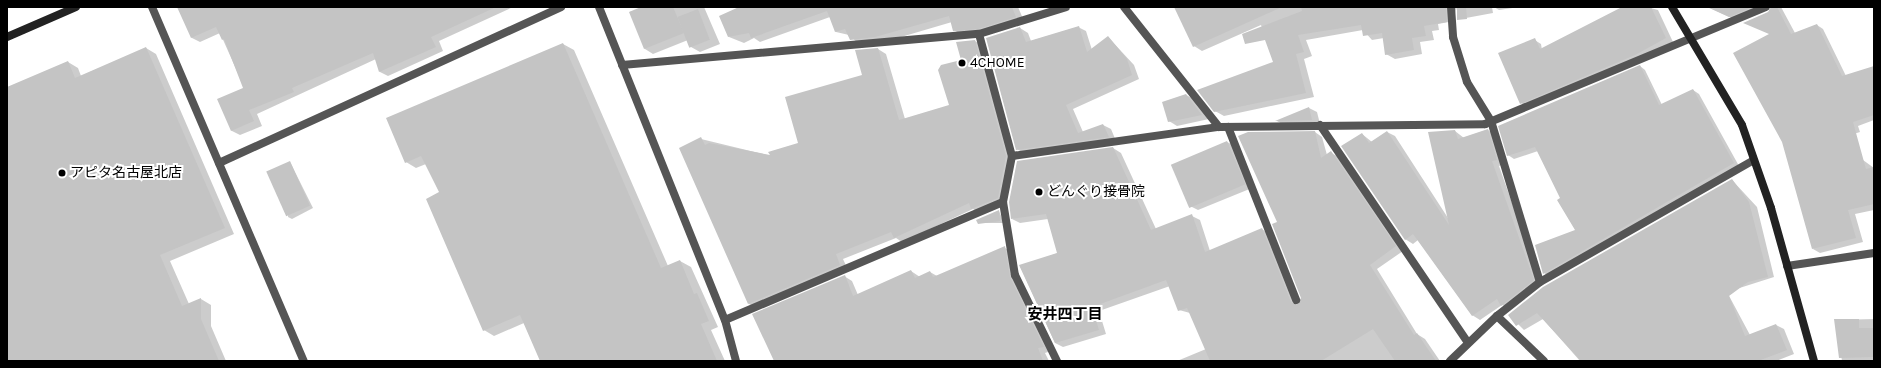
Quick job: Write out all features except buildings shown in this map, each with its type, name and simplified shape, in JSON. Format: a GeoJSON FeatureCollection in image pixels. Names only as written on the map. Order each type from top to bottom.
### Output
{"type":"FeatureCollection","features":[{"type":"Feature","properties":{"kind":"street"},"geometry":{"type":"LineString","coordinates":[[7,37],[76,7]]}},
{"type":"Feature","properties":{"kind":"street"},"geometry":{"type":"LineString","coordinates":[[152,7],[304,361]]}},
{"type":"Feature","properties":{"kind":"street"},"geometry":{"type":"LineString","coordinates":[[219,163],[561,7]]}},
{"type":"Feature","properties":{"kind":"street"},"geometry":{"type":"LineString","coordinates":[[599,7],[725,320],[736,361]]}},
{"type":"Feature","properties":{"kind":"street"},"geometry":{"type":"LineString","coordinates":[[622,66],[980,34],[1066,7]]}},
{"type":"Feature","properties":{"kind":"street"},"geometry":{"type":"LineString","coordinates":[[1124,7],[1218,127]]}},
{"type":"Feature","properties":{"kind":"street"},"geometry":{"type":"LineString","coordinates":[[1451,7],[1453,37],[1467,82],[1491,122],[1540,282]]}},
{"type":"Feature","properties":{"kind":"street"},"geometry":{"type":"LineString","coordinates":[[1672,7],[1742,126],[1787,266],[1814,361]]}},
{"type":"Feature","properties":{"kind":"street"},"geometry":{"type":"LineString","coordinates":[[1012,156],[1218,127],[1491,122],[1766,7]]}},
{"type":"Feature","properties":{"kind":"street"},"geometry":{"type":"LineString","coordinates":[[980,34],[1012,156],[1003,202],[1015,276],[1058,361]]}},
{"type":"Feature","properties":{"kind":"street"},"geometry":{"type":"LineString","coordinates":[[1320,125],[1468,343]]}},
{"type":"Feature","properties":{"kind":"street"},"geometry":{"type":"LineString","coordinates":[[1228,127],[1296,300]]}},
{"type":"Feature","properties":{"kind":"street"},"geometry":{"type":"LineString","coordinates":[[1450,361],[1496,316],[1540,282],[1754,160]]}},
{"type":"Feature","properties":{"kind":"street"},"geometry":{"type":"LineString","coordinates":[[725,320],[1003,202]]}},
{"type":"Feature","properties":{"kind":"street"},"geometry":{"type":"LineString","coordinates":[[1787,266],[1874,253]]}},
{"type":"Feature","properties":{"kind":"street"},"geometry":{"type":"LineString","coordinates":[[1496,316],[1544,361]]}},
{"type":"Feature","properties":{"kind":"place","name":"4CHOME"},"geometry":{"type":"Point","coordinates":[962,63]}},
{"type":"Feature","properties":{"kind":"place","name":"アピタ名古屋北店"},"geometry":{"type":"Point","coordinates":[62,173]}},
{"type":"Feature","properties":{"kind":"place","name":"どんぐり接骨院"},"geometry":{"type":"Point","coordinates":[1039,192]}},
{"type":"Feature","properties":{"kind":"district","name":"安井四丁目"},"geometry":{"type":"Point","coordinates":[1065,315]}}]}
